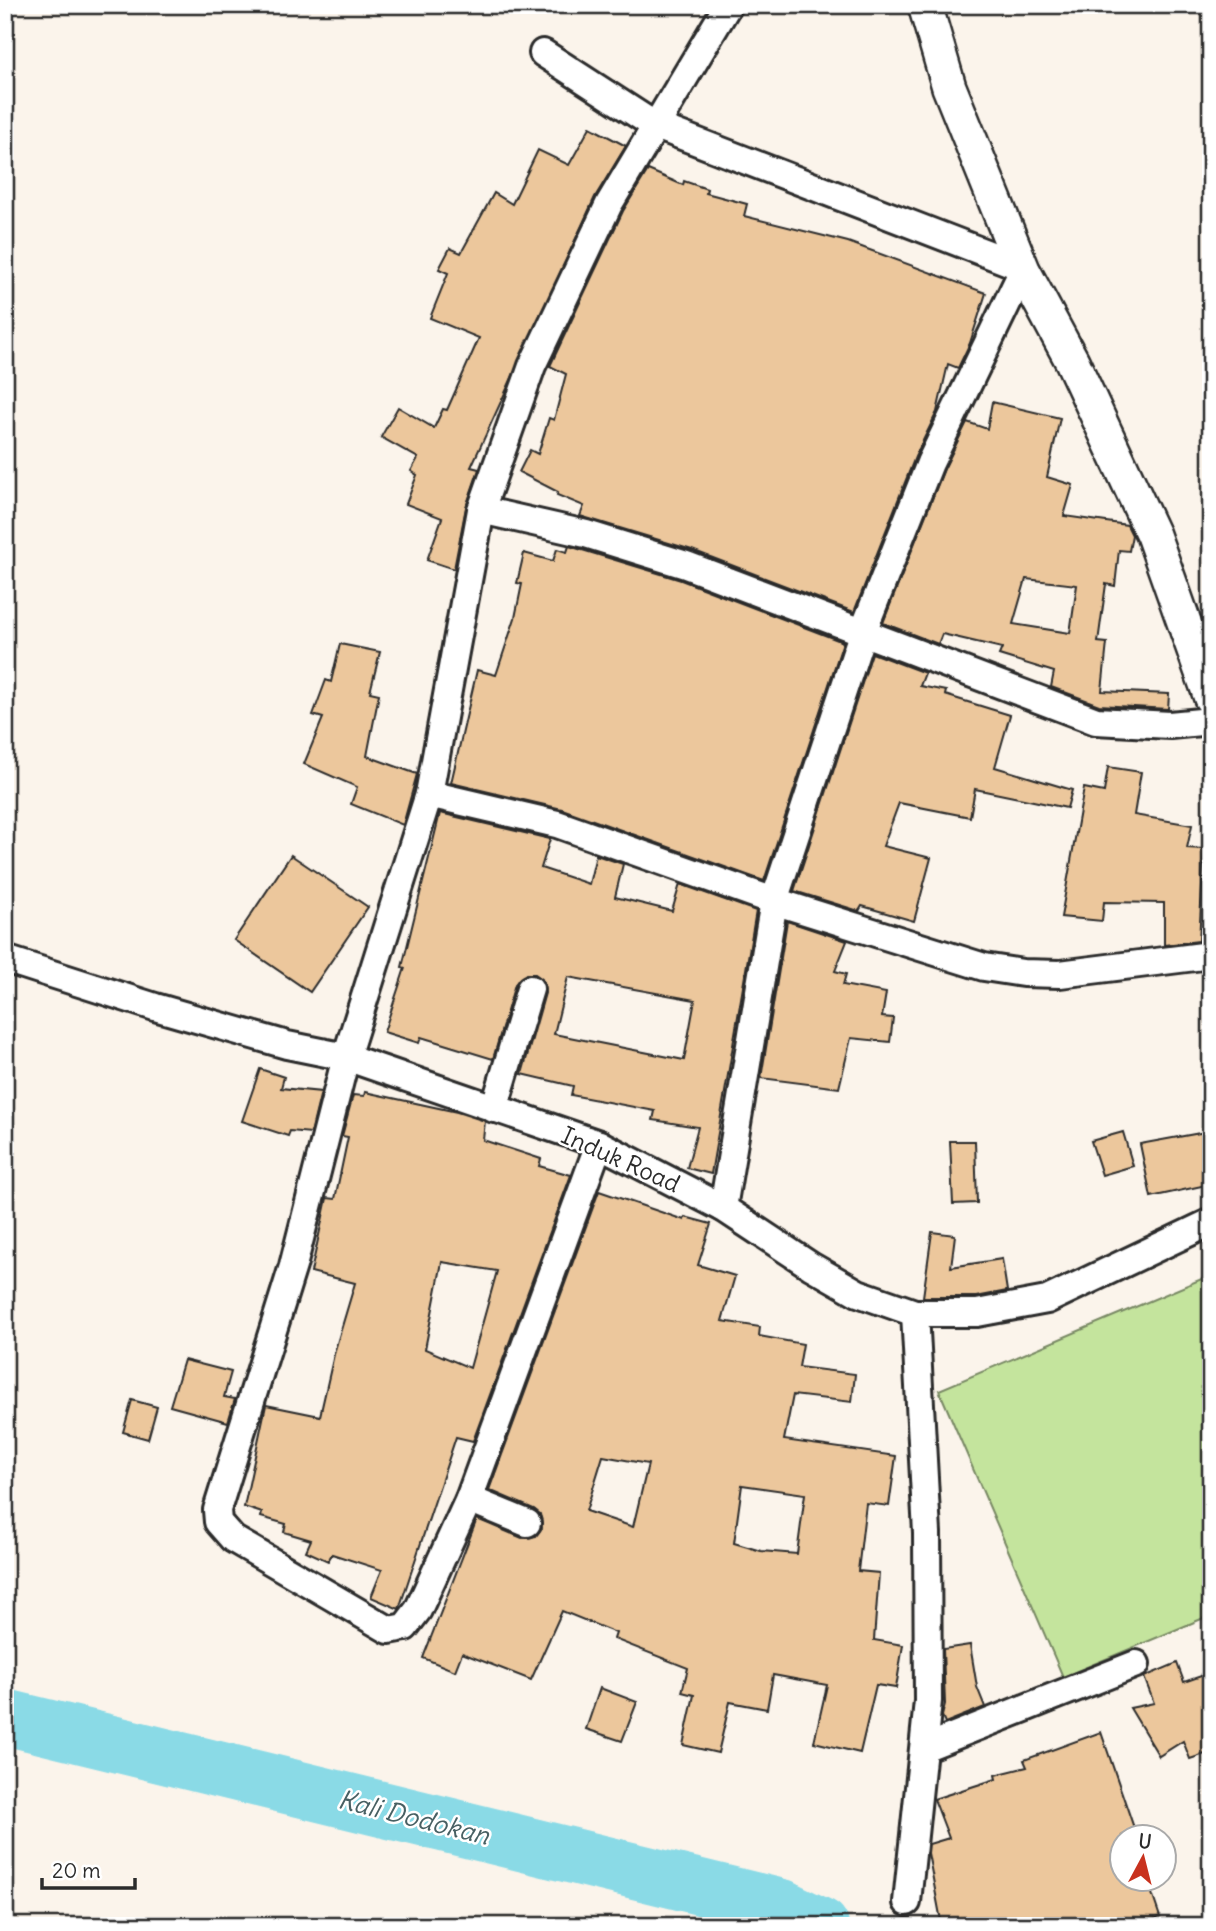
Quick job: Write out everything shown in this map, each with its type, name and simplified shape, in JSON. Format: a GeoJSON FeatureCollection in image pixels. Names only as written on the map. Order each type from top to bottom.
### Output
{"type":"FeatureCollection","features":[{"type":"Feature","properties":{"kind":"street"},"geometry":{"type":"LineString","coordinates":[[598,1144],[469,1499],[418,1610],[405,1626],[389,1630],[233,1539],[218,1522],[217,1510],[293,1266],[346,1057],[429,794],[481,510],[532,366],[609,204],[727,5]]}},
{"type":"Feature","properties":{"kind":"street"},"geometry":{"type":"LineString","coordinates":[[925,5],[949,87],[1023,269],[1072,361],[1153,535],[1211,698]]}},
{"type":"Feature","properties":{"kind":"street"},"geometry":{"type":"LineString","coordinates":[[543,54],[654,125],[1023,269]]}},
{"type":"Feature","properties":{"kind":"street"},"geometry":{"type":"LineString","coordinates":[[723,1208],[774,901],[862,634],[935,451],[1023,269]]}},
{"type":"Feature","properties":{"kind":"street"},"geometry":{"type":"LineString","coordinates":[[481,510],[586,534],[686,565],[1096,721],[1170,725],[1211,721]]}},
{"type":"Feature","properties":{"kind":"street"},"geometry":{"type":"LineString","coordinates":[[429,794],[557,824],[774,901],[984,967],[1023,973],[1060,974],[1211,955]]}},
{"type":"Feature","properties":{"kind":"street","name":"Induk Road"},"geometry":{"type":"LineString","coordinates":[[5,959],[168,1011],[287,1045],[346,1057],[598,1144],[723,1208],[811,1266],[858,1293],[888,1306],[915,1313],[978,1313],[1047,1300],[1211,1222]]}},
{"type":"Feature","properties":{"kind":"street"},"geometry":{"type":"LineString","coordinates":[[494,1109],[530,989]]}},
{"type":"Feature","properties":{"kind":"street"},"geometry":{"type":"LineString","coordinates":[[907,1902],[928,1701],[927,1533],[915,1313]]}},
{"type":"Feature","properties":{"kind":"street"},"geometry":{"type":"LineString","coordinates":[[469,1499],[527,1523]]}},
{"type":"Feature","properties":{"kind":"street"},"geometry":{"type":"LineString","coordinates":[[925,1748],[1136,1664]]}},
{"type":"Feature","properties":{"kind":"green space"},"geometry":{"type":"Polygon","coordinates":[[[1211,1275],[1211,1615],[1063,1677],[939,1390],[1211,1275]]]}},
{"type":"Feature","properties":{"kind":"building"},"geometry":{"type":"Polygon","coordinates":[[[590,127],[626,146],[595,197],[471,467],[479,469],[466,507],[454,569],[427,560],[442,518],[406,504],[417,475],[411,471],[418,458],[381,437],[398,407],[434,428],[443,409],[447,410],[479,338],[430,318],[448,273],[439,269],[450,248],[461,253],[494,193],[512,204],[538,150],[569,165],[590,127]]]}},
{"type":"Feature","properties":{"kind":"building"},"geometry":{"type":"Polygon","coordinates":[[[648,170],[683,185],[684,181],[707,189],[706,193],[747,204],[744,216],[848,242],[986,293],[970,343],[958,368],[948,364],[937,412],[915,457],[854,612],[692,550],[580,516],[584,506],[557,495],[558,492],[519,472],[530,450],[538,454],[549,418],[554,420],[566,374],[550,366],[623,211],[648,170]]]}},
{"type":"Feature","properties":{"kind":"building"},"geometry":{"type":"Polygon","coordinates":[[[992,402],[1060,418],[1047,477],[1073,485],[1064,516],[1127,525],[1132,535],[1129,551],[1119,550],[1115,586],[1106,584],[1098,642],[1107,643],[1102,691],[1169,694],[1168,709],[1099,705],[1051,687],[1054,672],[999,655],[1002,648],[942,634],[938,644],[883,623],[944,469],[967,422],[987,429],[992,402]],[[1026,579],[1013,624],[1070,633],[1077,585],[1026,579]]]}},
{"type":"Feature","properties":{"kind":"building"},"geometry":{"type":"Polygon","coordinates":[[[569,546],[681,580],[843,642],[764,881],[562,809],[451,783],[477,670],[496,675],[515,618],[522,584],[517,583],[524,553],[553,561],[557,549],[567,552],[569,546]]]}},
{"type":"Feature","properties":{"kind":"building"},"geometry":{"type":"Polygon","coordinates":[[[340,644],[380,652],[370,692],[379,694],[367,756],[417,774],[403,825],[351,804],[357,787],[304,764],[323,718],[313,715],[326,680],[331,682],[340,644]]]}},
{"type":"Feature","properties":{"kind":"building"},"geometry":{"type":"Polygon","coordinates":[[[872,653],[925,673],[920,686],[946,691],[945,695],[1010,715],[995,767],[1072,790],[1067,808],[975,789],[970,817],[899,803],[883,846],[931,858],[914,921],[862,906],[859,911],[794,891],[872,653]]]}},
{"type":"Feature","properties":{"kind":"building"},"geometry":{"type":"Polygon","coordinates":[[[1108,767],[1141,772],[1134,815],[1192,825],[1187,848],[1204,849],[1199,941],[1164,945],[1164,903],[1104,902],[1102,921],[1061,917],[1084,788],[1104,792],[1108,767]]]}},
{"type":"Feature","properties":{"kind":"building"},"geometry":{"type":"Polygon","coordinates":[[[440,813],[550,839],[541,868],[589,884],[596,855],[623,864],[615,897],[672,911],[680,884],[756,911],[711,1174],[687,1168],[698,1127],[653,1120],[655,1111],[571,1095],[573,1086],[522,1074],[545,993],[542,979],[535,974],[526,974],[515,984],[493,1059],[421,1037],[419,1043],[384,1032],[405,968],[402,967],[440,813]],[[568,977],[554,1034],[684,1060],[695,1000],[568,977]]]}},
{"type":"Feature","properties":{"kind":"building"},"geometry":{"type":"Polygon","coordinates":[[[291,855],[368,907],[310,992],[234,940],[291,855]]]}},
{"type":"Feature","properties":{"kind":"building"},"geometry":{"type":"Polygon","coordinates":[[[787,921],[847,941],[835,971],[846,974],[843,985],[886,993],[882,1017],[893,1018],[890,1042],[851,1038],[839,1088],[761,1078],[787,921]]]}},
{"type":"Feature","properties":{"kind":"building"},"geometry":{"type":"Polygon","coordinates":[[[260,1069],[284,1077],[281,1088],[321,1092],[311,1133],[290,1131],[288,1136],[242,1121],[260,1069]]]}},
{"type":"Feature","properties":{"kind":"building"},"geometry":{"type":"Polygon","coordinates":[[[365,1092],[457,1112],[485,1121],[483,1140],[541,1159],[539,1166],[571,1175],[473,1441],[456,1437],[399,1609],[371,1597],[382,1570],[332,1554],[328,1561],[306,1551],[311,1540],[284,1532],[286,1524],[261,1517],[262,1513],[244,1507],[266,1405],[320,1416],[335,1350],[355,1283],[311,1272],[327,1198],[335,1199],[348,1137],[342,1136],[353,1095],[364,1096],[365,1092]],[[442,1262],[425,1349],[470,1368],[497,1271],[442,1262]]]}},
{"type":"Feature","properties":{"kind":"building"},"geometry":{"type":"Polygon","coordinates":[[[1211,1131],[1211,1184],[1151,1197],[1140,1144],[1211,1131]]]}},
{"type":"Feature","properties":{"kind":"building"},"geometry":{"type":"Polygon","coordinates":[[[1123,1132],[1133,1166],[1102,1175],[1091,1141],[1123,1132]]]}},
{"type":"Feature","properties":{"kind":"building"},"geometry":{"type":"Polygon","coordinates":[[[950,1141],[975,1141],[977,1203],[953,1204],[950,1141]]]}},
{"type":"Feature","properties":{"kind":"building"},"geometry":{"type":"Polygon","coordinates":[[[599,1191],[684,1220],[685,1217],[711,1224],[698,1265],[735,1276],[722,1321],[760,1327],[759,1336],[803,1344],[799,1367],[855,1374],[852,1402],[793,1395],[784,1440],[896,1456],[889,1506],[866,1503],[858,1571],[879,1573],[874,1640],[903,1645],[896,1688],[876,1685],[860,1753],[814,1742],[827,1685],[773,1675],[767,1709],[730,1702],[718,1753],[683,1745],[694,1695],[682,1692],[688,1668],[614,1639],[616,1633],[562,1611],[531,1680],[462,1653],[455,1671],[423,1658],[477,1519],[522,1538],[536,1536],[542,1528],[540,1514],[534,1509],[489,1490],[599,1191]],[[603,1456],[586,1511],[633,1527],[648,1464],[603,1456]],[[742,1485],[734,1543],[761,1551],[797,1554],[805,1494],[742,1485]]]}},
{"type":"Feature","properties":{"kind":"building"},"geometry":{"type":"Polygon","coordinates":[[[932,1232],[955,1235],[951,1267],[1002,1259],[1007,1291],[976,1297],[923,1297],[932,1232]]]}},
{"type":"Feature","properties":{"kind":"building"},"geometry":{"type":"Polygon","coordinates":[[[184,1360],[231,1372],[224,1397],[235,1399],[228,1422],[170,1406],[184,1360]]]}},
{"type":"Feature","properties":{"kind":"building"},"geometry":{"type":"Polygon","coordinates":[[[132,1400],[157,1407],[148,1439],[123,1432],[132,1400]]]}},
{"type":"Feature","properties":{"kind":"building"},"geometry":{"type":"Polygon","coordinates":[[[970,1645],[977,1687],[985,1707],[945,1723],[942,1716],[945,1704],[943,1649],[970,1645]]]}},
{"type":"Feature","properties":{"kind":"building"},"geometry":{"type":"Polygon","coordinates":[[[1177,1663],[1184,1682],[1204,1675],[1211,1692],[1211,1752],[1190,1759],[1183,1741],[1159,1756],[1130,1708],[1154,1703],[1144,1677],[1177,1663]]]}},
{"type":"Feature","properties":{"kind":"building"},"geometry":{"type":"Polygon","coordinates":[[[600,1688],[637,1702],[622,1741],[586,1729],[600,1688]]]}},
{"type":"Feature","properties":{"kind":"building"},"geometry":{"type":"Polygon","coordinates":[[[1101,1732],[1132,1822],[1108,1822],[1108,1892],[1151,1892],[1160,1917],[1132,1926],[942,1926],[928,1853],[929,1844],[949,1838],[934,1799],[996,1779],[995,1775],[1027,1767],[1024,1760],[1101,1732]]]}},
{"type":"Feature","properties":{"kind":"waterway","name":"Kali Dodokan"},"geometry":{"type":"LineString","coordinates":[[5,1717],[782,1907],[821,1926]]}}]}
